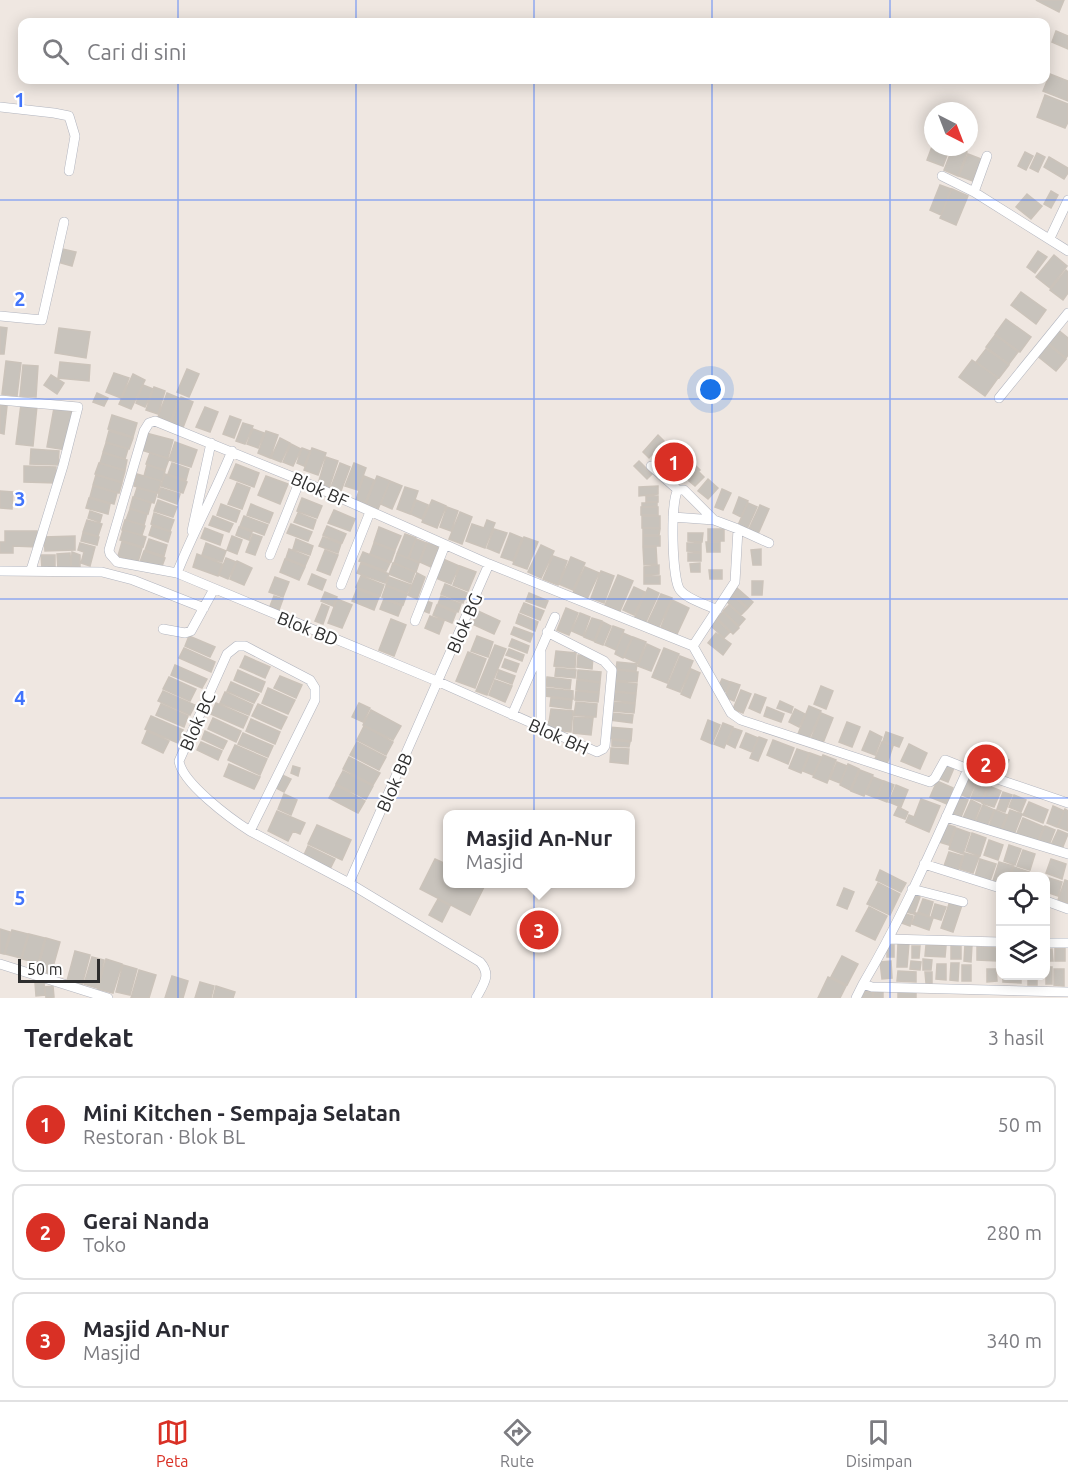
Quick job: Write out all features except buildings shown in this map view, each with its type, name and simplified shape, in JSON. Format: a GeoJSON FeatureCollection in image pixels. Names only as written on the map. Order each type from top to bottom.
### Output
{"type":"FeatureCollection","features":[{"type":"Feature","properties":{"kind":"street"},"geometry":{"type":"LineString","coordinates":[[0,107],[54,113],[69,117],[75,136],[69,171]]}},
{"type":"Feature","properties":{"kind":"street"},"geometry":{"type":"LineString","coordinates":[[974,192],[987,156]]}},
{"type":"Feature","properties":{"kind":"street"},"geometry":{"type":"LineString","coordinates":[[942,176],[974,192],[1068,251]]}},
{"type":"Feature","properties":{"kind":"street"},"geometry":{"type":"LineString","coordinates":[[1050,238],[1068,200]]}},
{"type":"Feature","properties":{"kind":"street"},"geometry":{"type":"LineString","coordinates":[[0,316],[42,320],[63,222]]}},
{"type":"Feature","properties":{"kind":"street"},"geometry":{"type":"LineString","coordinates":[[999,398],[1068,313]]}},
{"type":"Feature","properties":{"kind":"street"},"geometry":{"type":"LineString","coordinates":[[0,400],[78,407],[63,466],[31,570]]}},
{"type":"Feature","properties":{"kind":"street","name":"Blok BF"},"geometry":{"type":"LineString","coordinates":[[149,423],[155,421],[211,443],[489,564],[693,645]]}},
{"type":"Feature","properties":{"kind":"street","name":"Blok BD"},"geometry":{"type":"LineString","coordinates":[[149,423],[144,431],[109,550],[117,562],[177,573],[439,681]]}},
{"type":"Feature","properties":{"kind":"street"},"geometry":{"type":"LineString","coordinates":[[192,536],[195,511],[211,443]]}},
{"type":"Feature","properties":{"kind":"street"},"geometry":{"type":"LineString","coordinates":[[177,573],[232,452]]}},
{"type":"Feature","properties":{"kind":"street"},"geometry":{"type":"LineString","coordinates":[[651,466],[678,490],[684,490],[714,520]]}},
{"type":"Feature","properties":{"kind":"street"},"geometry":{"type":"LineString","coordinates":[[270,555],[300,480]]}},
{"type":"Feature","properties":{"kind":"street"},"geometry":{"type":"LineString","coordinates":[[678,490],[674,497],[673,517],[676,584],[684,594],[717,610]]}},
{"type":"Feature","properties":{"kind":"street"},"geometry":{"type":"LineString","coordinates":[[341,585],[370,513]]}},
{"type":"Feature","properties":{"kind":"street"},"geometry":{"type":"LineString","coordinates":[[673,517],[714,520],[769,543]]}},
{"type":"Feature","properties":{"kind":"street"},"geometry":{"type":"LineString","coordinates":[[738,529],[735,582],[693,645],[731,713],[741,720],[930,782],[944,761],[1068,803]]}},
{"type":"Feature","properties":{"kind":"street"},"geometry":{"type":"LineString","coordinates":[[415,621],[445,545]]}},
{"type":"Feature","properties":{"kind":"street","name":"Blok BG"},"geometry":{"type":"LineString","coordinates":[[439,681],[489,564]]}},
{"type":"Feature","properties":{"kind":"street"},"geometry":{"type":"LineString","coordinates":[[0,571],[102,572],[133,580],[202,610]]}},
{"type":"Feature","properties":{"kind":"street"},"geometry":{"type":"LineString","coordinates":[[163,629],[185,633],[191,631],[214,589]]}},
{"type":"Feature","properties":{"kind":"street"},"geometry":{"type":"LineString","coordinates":[[512,715],[555,617]]}},
{"type":"Feature","properties":{"kind":"street","name":"Blok BH"},"geometry":{"type":"LineString","coordinates":[[439,681],[597,752],[603,749],[613,674],[610,666],[547,632]]}},
{"type":"Feature","properties":{"kind":"street","name":"Blok BC"},"geometry":{"type":"LineString","coordinates":[[250,831],[315,700],[315,687],[310,680],[245,646],[237,646],[227,654],[182,752],[179,761],[183,775],[226,815],[250,831],[349,883],[480,963],[485,968],[486,980],[476,998]]}},
{"type":"Feature","properties":{"kind":"street"},"geometry":{"type":"LineString","coordinates":[[541,646],[541,728]]}},
{"type":"Feature","properties":{"kind":"street","name":"Blok BB"},"geometry":{"type":"LineString","coordinates":[[349,883],[439,681]]}},
{"type":"Feature","properties":{"kind":"street"},"geometry":{"type":"LineString","coordinates":[[856,998],[920,875],[968,769]]}},
{"type":"Feature","properties":{"kind":"street"},"geometry":{"type":"LineString","coordinates":[[946,817],[1068,854]]}},
{"type":"Feature","properties":{"kind":"street"},"geometry":{"type":"LineString","coordinates":[[924,864],[996,887]]}},
{"type":"Feature","properties":{"kind":"street"},"geometry":{"type":"LineString","coordinates":[[913,888],[963,902]]}},
{"type":"Feature","properties":{"kind":"street"},"geometry":{"type":"LineString","coordinates":[[1050,902],[1068,909]]}},
{"type":"Feature","properties":{"kind":"street"},"geometry":{"type":"LineString","coordinates":[[888,939],[996,942]]}},
{"type":"Feature","properties":{"kind":"street"},"geometry":{"type":"LineString","coordinates":[[1050,943],[1068,944]]}},
{"type":"Feature","properties":{"kind":"street"},"geometry":{"type":"LineString","coordinates":[[0,964],[108,998]]}},
{"type":"Feature","properties":{"kind":"street"},"geometry":{"type":"LineString","coordinates":[[863,984],[893,988],[1068,992]]}},
{"type":"Feature","properties":{"kind":"place","name":"Mini Kitchen - Sempaja Selatan"},"geometry":{"type":"Point","coordinates":[674,462]}},
{"type":"Feature","properties":{"kind":"place","name":"Gerai Nanda"},"geometry":{"type":"Point","coordinates":[986,764]}},
{"type":"Feature","properties":{"kind":"place","name":"Masjid An-Nur"},"geometry":{"type":"Point","coordinates":[539,930]}}]}
